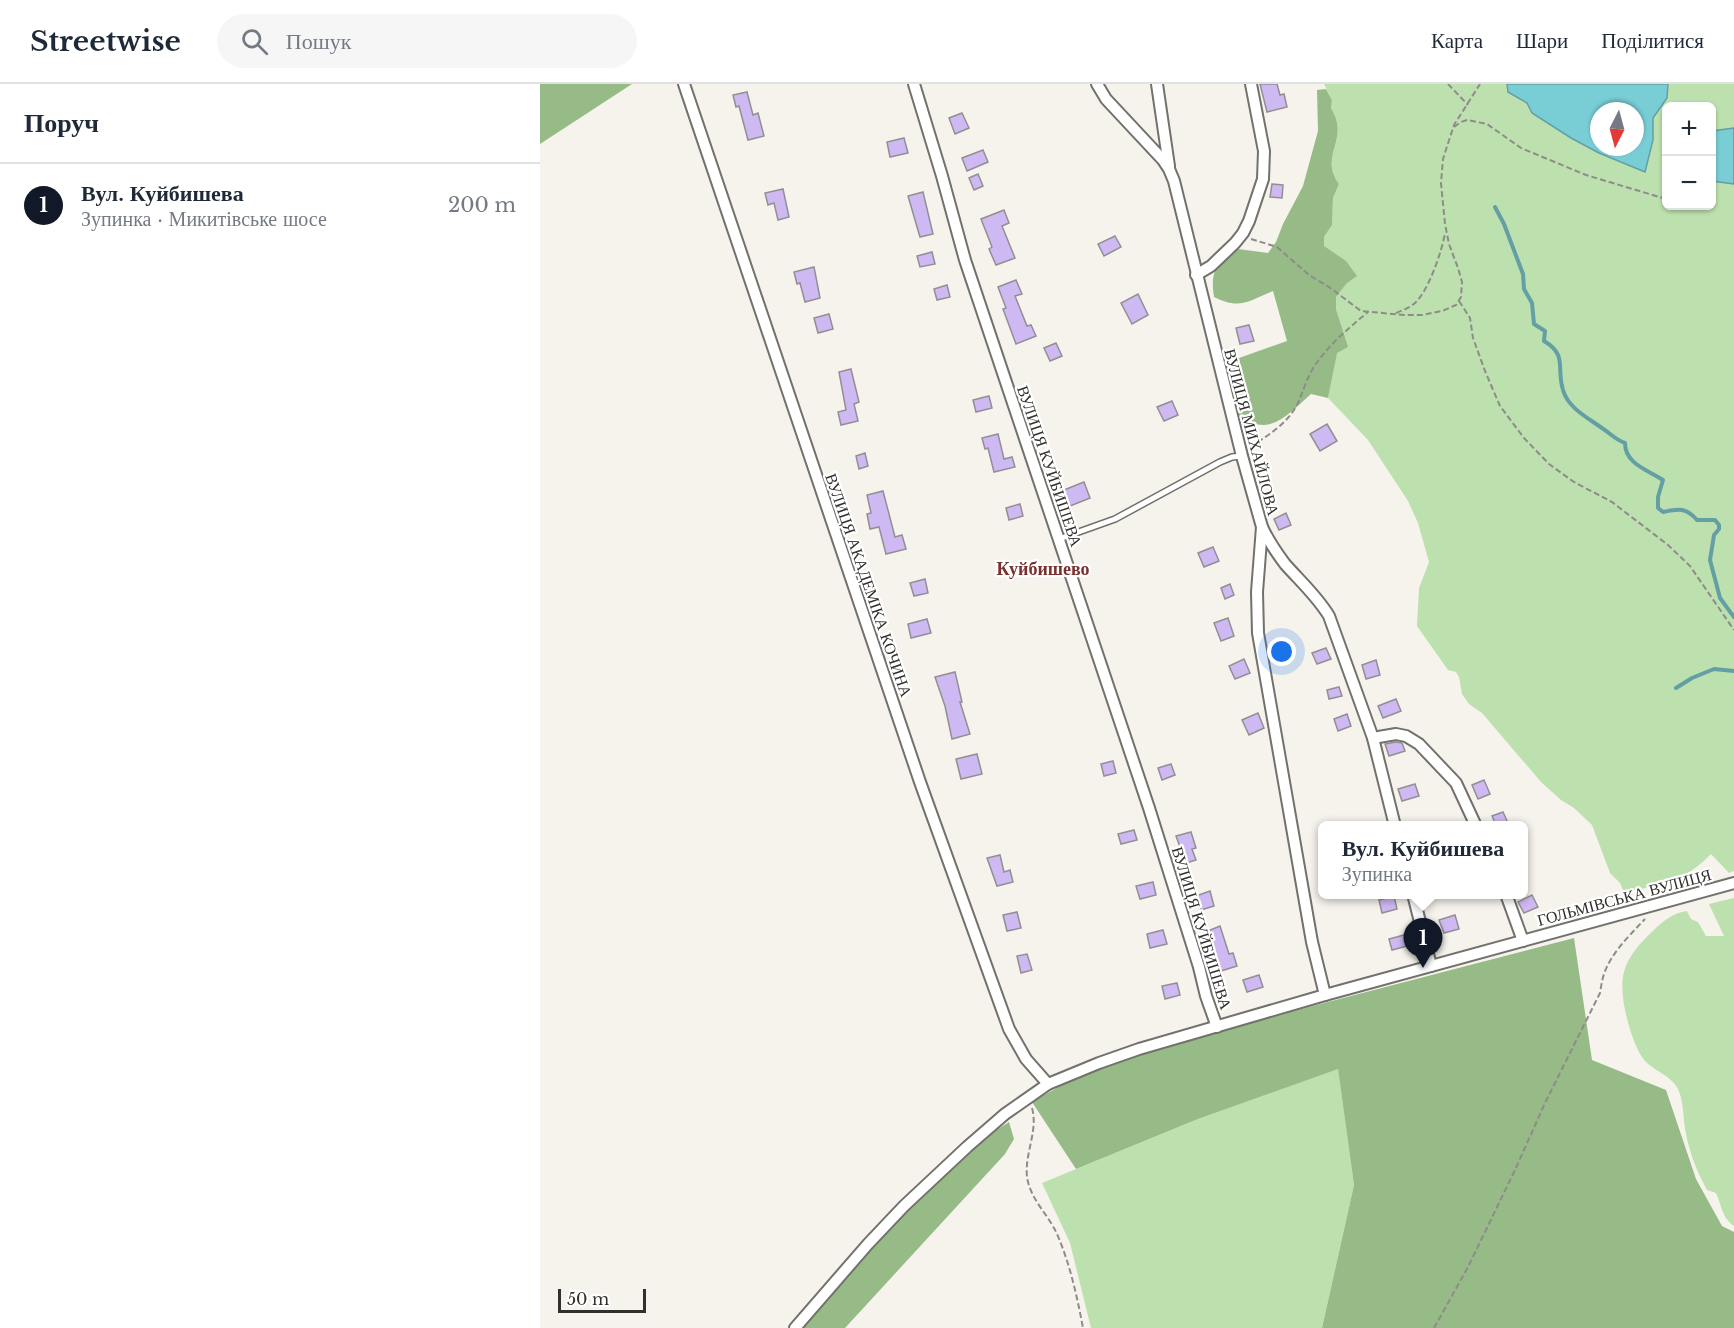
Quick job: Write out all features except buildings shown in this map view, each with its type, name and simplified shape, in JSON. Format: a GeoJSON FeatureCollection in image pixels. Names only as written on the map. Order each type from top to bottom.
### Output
{"type":"FeatureCollection","features":[{"type":"Feature","properties":{"kind":"street","name":"ВУЛИЦЯ АКАДЕМІКА КОЧИНА"},"geometry":{"type":"LineString","coordinates":[[684,84],[920,782],[1009,1029],[1026,1059],[1048,1084]]}},
{"type":"Feature","properties":{"kind":"street","name":"ВУЛИЦЯ КУЙБИШЕВА"},"geometry":{"type":"LineString","coordinates":[[914,84],[965,260],[1149,808],[1217,1027]]}},
{"type":"Feature","properties":{"kind":"street","name":"ВУЛИЦЯ МИХАЙЛОВА"},"geometry":{"type":"LineString","coordinates":[[1097,84],[1106,99],[1151,146],[1169,169],[1174,181],[1196,275],[1262,527],[1257,592],[1258,633],[1312,942],[1325,995]]}},
{"type":"Feature","properties":{"kind":"street"},"geometry":{"type":"LineString","coordinates":[[1157,84],[1169,169]]}},
{"type":"Feature","properties":{"kind":"street"},"geometry":{"type":"LineString","coordinates":[[1196,275],[1211,266],[1239,238],[1249,221],[1263,179],[1264,151],[1251,84]]}},
{"type":"Feature","properties":{"kind":"street"},"geometry":{"type":"LineString","coordinates":[[1262,527],[1269,542],[1285,564],[1323,605],[1329,616],[1373,738],[1394,821]]}},
{"type":"Feature","properties":{"kind":"street"},"geometry":{"type":"LineString","coordinates":[[1373,738],[1395,734],[1406,736],[1419,744],[1456,783],[1474,821]]}},
{"type":"Feature","properties":{"kind":"street","name":"ГОЛЬМІВСЬКА ВУЛИЦЯ"},"geometry":{"type":"LineString","coordinates":[[795,1328],[904,1206],[1005,1114],[1048,1084],[1149,1046],[1325,995],[1734,883]]}},
{"type":"Feature","properties":{"kind":"street"},"geometry":{"type":"LineString","coordinates":[[1414,899],[1431,966]]}},
{"type":"Feature","properties":{"kind":"street"},"geometry":{"type":"LineString","coordinates":[[1508,899],[1523,941]]}},
{"type":"Feature","properties":{"kind":"lane"},"geometry":{"type":"LineString","coordinates":[[1059,539],[1115,519],[1220,462],[1242,454]]}},
{"type":"Feature","properties":{"kind":"path"},"geometry":{"type":"LineString","coordinates":[[1448,84],[1468,105]]}},
{"type":"Feature","properties":{"kind":"path"},"geometry":{"type":"LineString","coordinates":[[1239,238],[1253,239],[1277,247],[1309,275],[1361,311],[1422,315],[1456,305],[1461,297],[1462,282],[1446,231],[1441,183],[1443,159],[1452,129],[1480,84]]}},
{"type":"Feature","properties":{"kind":"path"},"geometry":{"type":"LineString","coordinates":[[1452,129],[1467,120],[1487,124],[1521,148],[1587,176],[1662,198]]}},
{"type":"Feature","properties":{"kind":"path"},"geometry":{"type":"LineString","coordinates":[[1393,314],[1407,309],[1421,296],[1435,269],[1446,231]]}},
{"type":"Feature","properties":{"kind":"path"},"geometry":{"type":"LineString","coordinates":[[1459,301],[1470,318],[1473,338],[1500,406],[1524,438],[1549,464],[1574,482],[1612,502],[1668,545],[1690,566],[1734,630]]}},
{"type":"Feature","properties":{"kind":"path"},"geometry":{"type":"LineString","coordinates":[[1242,454],[1288,418],[1298,403],[1305,383],[1316,363],[1329,347],[1368,312]]}},
{"type":"Feature","properties":{"kind":"path"},"geometry":{"type":"LineString","coordinates":[[1434,1328],[1468,1267],[1515,1170],[1545,1103],[1600,993],[1604,974],[1611,960],[1621,945],[1648,916]]}},
{"type":"Feature","properties":{"kind":"path"},"geometry":{"type":"LineString","coordinates":[[1028,1097],[1033,1113],[1033,1130],[1027,1164],[1028,1181],[1038,1204],[1056,1232],[1076,1294],[1083,1328]]}},
{"type":"Feature","properties":{"kind":"green space"},"geometry":{"type":"Polygon","coordinates":[[[540,84],[632,84],[540,144],[540,84]]]}},
{"type":"Feature","properties":{"kind":"green space"},"geometry":{"type":"Polygon","coordinates":[[[1324,84],[1734,84],[1734,871],[1729,873],[1711,854],[1692,870],[1671,881],[1624,892],[1620,883],[1610,873],[1592,825],[1541,782],[1482,713],[1469,704],[1462,694],[1456,672],[1448,670],[1417,626],[1419,588],[1429,562],[1418,523],[1408,501],[1368,440],[1328,398],[1341,325],[1336,309],[1336,297],[1347,283],[1324,246],[1324,237],[1332,225],[1333,198],[1339,184],[1333,174],[1332,164],[1338,129],[1331,108],[1332,100],[1324,84]]]}},
{"type":"Feature","properties":{"kind":"green space"},"geometry":{"type":"Polygon","coordinates":[[[1326,89],[1332,100],[1331,108],[1338,129],[1332,164],[1333,174],[1339,184],[1333,198],[1332,225],[1324,237],[1324,246],[1346,261],[1357,276],[1347,283],[1336,297],[1336,309],[1348,347],[1337,353],[1328,398],[1311,394],[1277,421],[1271,424],[1257,424],[1237,416],[1225,363],[1287,341],[1273,291],[1244,303],[1223,301],[1214,297],[1214,274],[1224,259],[1238,249],[1268,253],[1276,242],[1303,186],[1318,131],[1317,90],[1326,89]]]}},
{"type":"Feature","properties":{"kind":"green space"},"geometry":{"type":"Polygon","coordinates":[[[1734,898],[1734,1226],[1725,1215],[1716,1193],[1707,1190],[1697,1170],[1685,1129],[1678,1089],[1639,1052],[1628,1023],[1622,991],[1624,972],[1629,960],[1661,924],[1687,911],[1691,919],[1698,922],[1706,936],[1724,936],[1709,904],[1734,898]]]}},
{"type":"Feature","properties":{"kind":"green space"},"geometry":{"type":"Polygon","coordinates":[[[1574,938],[1592,1060],[1666,1090],[1696,1179],[1722,1226],[1734,1232],[1734,1328],[1322,1328],[1354,1185],[1338,1069],[1198,1119],[1076,1169],[1032,1102],[1083,1073],[1141,1053],[1220,1030],[1574,938]]]}},
{"type":"Feature","properties":{"kind":"green space"},"geometry":{"type":"Polygon","coordinates":[[[1338,1068],[1354,1185],[1322,1328],[1091,1328],[1070,1243],[1042,1183],[1198,1119],[1338,1068]]]}},
{"type":"Feature","properties":{"kind":"green space"},"geometry":{"type":"Polygon","coordinates":[[[1009,1122],[1014,1139],[1005,1154],[845,1328],[801,1328],[872,1243],[987,1136],[1009,1122]]]}},
{"type":"Feature","properties":{"kind":"water"},"geometry":{"type":"Polygon","coordinates":[[[1507,84],[1668,84],[1667,98],[1662,102],[1653,118],[1653,140],[1645,172],[1606,156],[1644,156],[1644,102],[1590,102],[1590,148],[1532,113],[1527,103],[1508,92],[1507,84]]]}},
{"type":"Feature","properties":{"kind":"water"},"geometry":{"type":"Polygon","coordinates":[[[1734,128],[1734,184],[1716,182],[1716,130],[1734,128]]]}},
{"type":"Feature","properties":{"kind":"waterway"},"geometry":{"type":"LineString","coordinates":[[1495,207],[1523,274],[1524,289],[1532,303],[1534,324],[1545,331],[1544,341],[1556,351],[1559,357],[1561,382],[1569,402],[1579,412],[1625,443],[1626,450],[1633,461],[1663,480],[1658,497],[1658,508],[1663,512],[1685,511],[1697,520],[1715,520],[1719,525],[1714,535],[1710,560],[1720,598],[1734,617]]}},
{"type":"Feature","properties":{"kind":"waterway"},"geometry":{"type":"LineString","coordinates":[[1676,688],[1714,669],[1734,671]]}},
{"type":"Feature","properties":{"kind":"place","name":"Вул. Куйбишева"},"geometry":{"type":"Point","coordinates":[1423,968]}},
{"type":"Feature","properties":{"kind":"district","name":"Куйбишево"},"geometry":{"type":"Point","coordinates":[1043,569]}}]}
